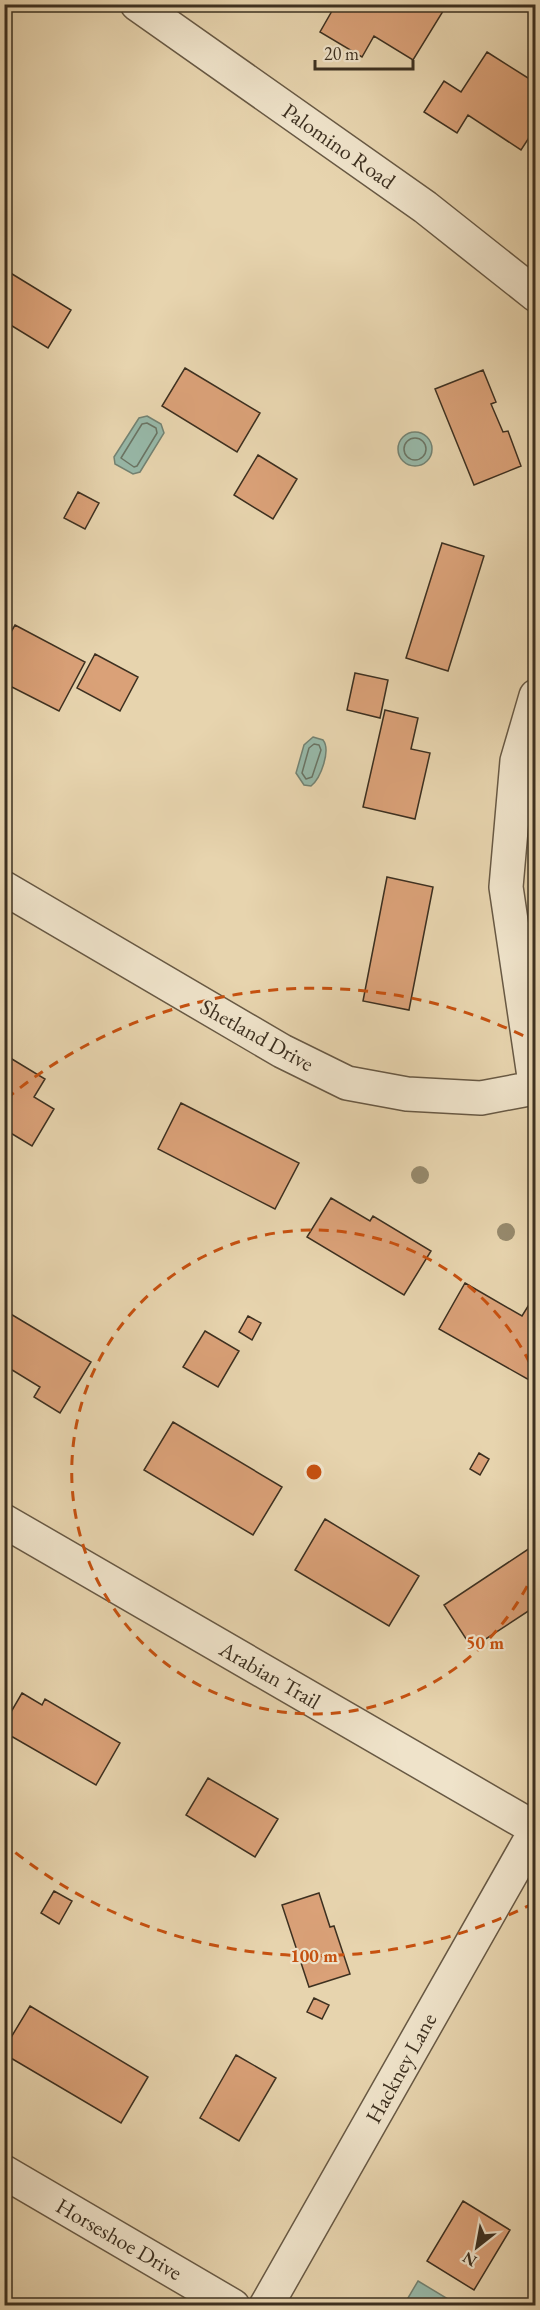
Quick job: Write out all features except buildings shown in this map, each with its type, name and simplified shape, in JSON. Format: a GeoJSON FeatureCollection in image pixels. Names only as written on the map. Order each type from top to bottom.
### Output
{"type":"FeatureCollection","features":[{"type":"Feature","properties":{"kind":"street","name":"Palomino Road"},"geometry":{"type":"LineString","coordinates":[[137,4],[425,207],[536,295]]}},
{"type":"Feature","properties":{"kind":"street"},"geometry":{"type":"LineString","coordinates":[[535,1089],[506,886],[517,761],[536,696]]}},
{"type":"Feature","properties":{"kind":"street","name":"Shetland Drive"},"geometry":{"type":"LineString","coordinates":[[4,888],[282,1051],[347,1083],[407,1094],[481,1098],[535,1089]]}},
{"type":"Feature","properties":{"kind":"street","name":"Arabian Trail"},"geometry":{"type":"LineString","coordinates":[[4,1521],[536,1829]]}},
{"type":"Feature","properties":{"kind":"street","name":"Hackney Lane"},"geometry":{"type":"LineString","coordinates":[[266,2306],[536,1829]]}},
{"type":"Feature","properties":{"kind":"street","name":"Horseshoe Drive"},"geometry":{"type":"LineString","coordinates":[[4,2172],[233,2306]]}},
{"type":"Feature","properties":{"kind":"water"},"geometry":{"type":"Polygon","coordinates":[[[147,416],[161,424],[164,433],[140,472],[133,474],[115,464],[114,457],[139,418],[147,416]]]}},
{"type":"Feature","properties":{"kind":"water"},"geometry":{"type":"Polygon","coordinates":[[[415,432],[427,437],[432,449],[427,461],[415,466],[403,461],[398,449],[403,437],[415,432]]]}},
{"type":"Feature","properties":{"kind":"water"},"geometry":{"type":"Polygon","coordinates":[[[313,737],[323,740],[326,750],[321,771],[311,786],[304,785],[296,773],[304,745],[313,737]]]}},
{"type":"Feature","properties":{"kind":"water"},"geometry":{"type":"Polygon","coordinates":[[[418,2281],[458,2305],[410,2306],[405,2303],[418,2281]]]}}]}
